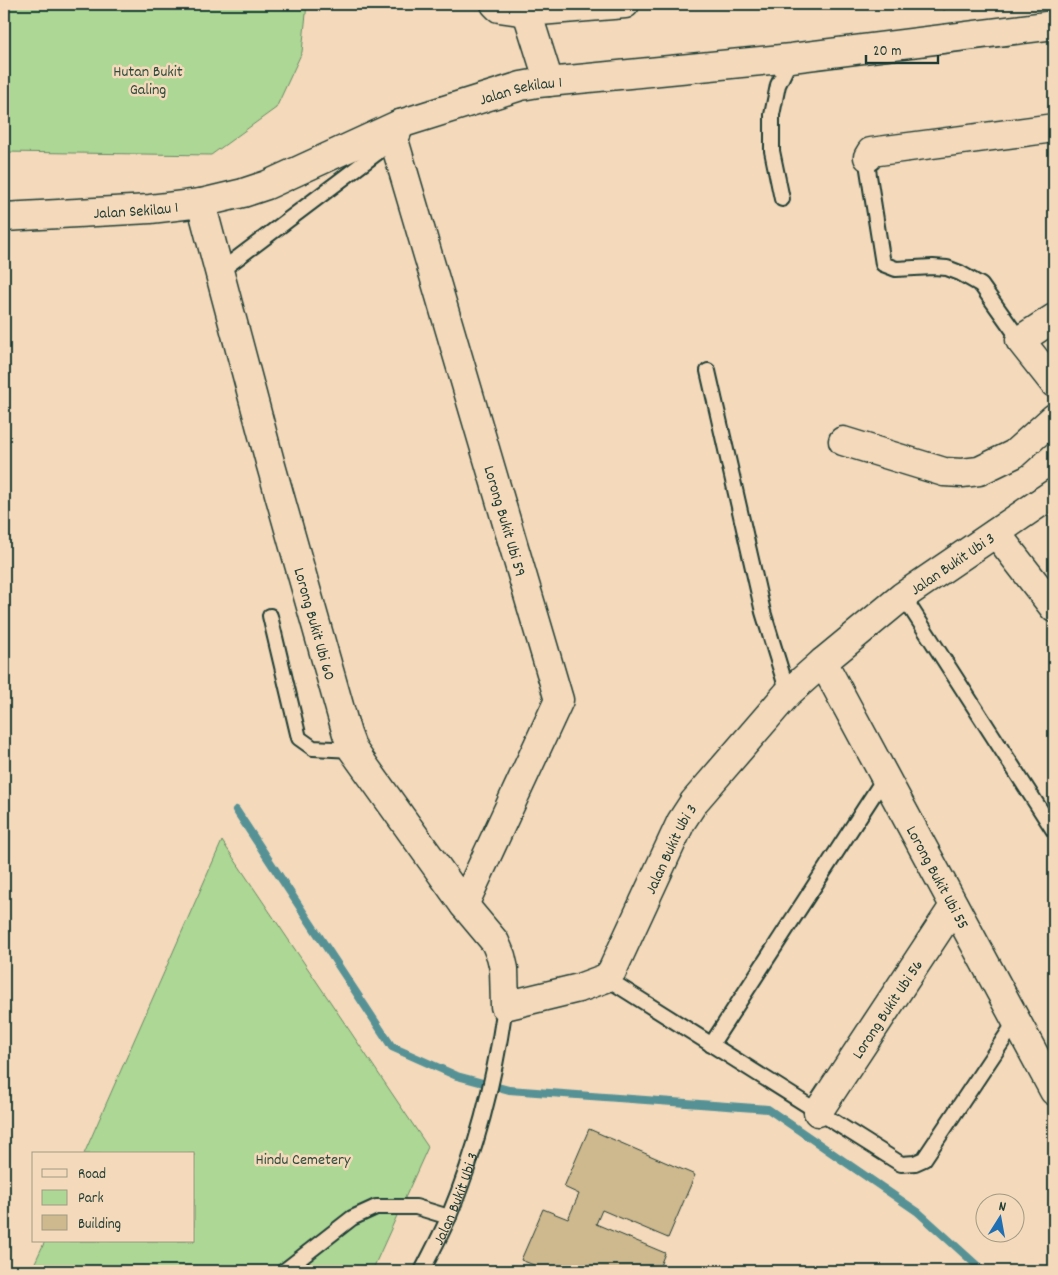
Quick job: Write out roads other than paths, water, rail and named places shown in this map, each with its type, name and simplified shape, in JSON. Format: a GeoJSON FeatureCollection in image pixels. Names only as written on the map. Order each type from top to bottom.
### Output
{"type":"FeatureCollection","features":[{"type":"Feature","properties":{"kind":"street"},"geometry":{"type":"LineString","coordinates":[[495,4],[499,8],[527,12],[625,4]]}},
{"type":"Feature","properties":{"kind":"street"},"geometry":{"type":"LineString","coordinates":[[527,12],[549,82]]}},
{"type":"Feature","properties":{"kind":"street","name":"Jalan Sekilau 1"},"geometry":{"type":"LineString","coordinates":[[4,216],[150,208],[201,203],[243,193],[397,132],[521,86],[791,58],[1054,25]]}},
{"type":"Feature","properties":{"kind":"street"},"geometry":{"type":"LineString","coordinates":[[868,157],[871,152],[1054,128]]}},
{"type":"Feature","properties":{"kind":"street","name":"Lorong Bukit Ubi 59"},"geometry":{"type":"LineString","coordinates":[[397,132],[559,700],[464,905]]}},
{"type":"Feature","properties":{"kind":"street","name":"Lorong Bukit Ubi 60"},"geometry":{"type":"LineString","coordinates":[[201,203],[272,471],[353,750],[464,905],[494,942],[501,956],[504,969],[505,1006]]}},
{"type":"Feature","properties":{"kind":"street"},"geometry":{"type":"LineString","coordinates":[[1054,318],[1020,340],[1054,383]]}},
{"type":"Feature","properties":{"kind":"street"},"geometry":{"type":"LineString","coordinates":[[844,441],[944,472],[962,473],[979,471],[1014,454],[1054,418]]}},
{"type":"Feature","properties":{"kind":"street","name":"Jalan Bukit Ubi 3"},"geometry":{"type":"LineString","coordinates":[[606,978],[612,971],[685,815],[694,802],[788,693],[902,596],[1054,492]]}},
{"type":"Feature","properties":{"kind":"street"},"geometry":{"type":"LineString","coordinates":[[996,533],[1054,608]]}},
{"type":"Feature","properties":{"kind":"street","name":"Lorong Bukit Ubi 55"},"geometry":{"type":"LineString","coordinates":[[823,662],[1054,1091]]}},
{"type":"Feature","properties":{"kind":"street","name":"Lorong Bukit Ubi 56"},"geometry":{"type":"LineString","coordinates":[[818,1112],[954,906]]}},
{"type":"Feature","properties":{"kind":"street"},"geometry":{"type":"LineString","coordinates":[[505,1006],[579,988],[606,978]]}},
{"type":"Feature","properties":{"kind":"lane"},"geometry":{"type":"LineString","coordinates":[[782,199],[772,151],[772,114],[778,85],[791,58]]}},
{"type":"Feature","properties":{"kind":"lane"},"geometry":{"type":"LineString","coordinates":[[219,272],[397,132]]}},
{"type":"Feature","properties":{"kind":"lane"},"geometry":{"type":"LineString","coordinates":[[868,157],[867,163],[883,264],[896,269],[932,266],[947,268],[981,285],[1020,340]]}},
{"type":"Feature","properties":{"kind":"lane"},"geometry":{"type":"LineString","coordinates":[[708,371],[764,612],[788,693]]}},
{"type":"Feature","properties":{"kind":"lane"},"geometry":{"type":"LineString","coordinates":[[902,596],[1054,831]]}},
{"type":"Feature","properties":{"kind":"lane"},"geometry":{"type":"LineString","coordinates":[[270,616],[299,738],[313,748],[353,750]]}},
{"type":"Feature","properties":{"kind":"lane"},"geometry":{"type":"LineString","coordinates":[[711,1045],[885,777]]}},
{"type":"Feature","properties":{"kind":"lane"},"geometry":{"type":"LineString","coordinates":[[606,978],[901,1164],[915,1163],[924,1158],[1016,1021]]}},
{"type":"Feature","properties":{"kind":"lane","name":"Jalan Bukit Ubi 3"},"geometry":{"type":"LineString","coordinates":[[422,1271],[449,1217],[485,1111],[505,1006]]}},
{"type":"Feature","properties":{"kind":"lane"},"geometry":{"type":"LineString","coordinates":[[284,1271],[352,1218],[376,1207],[416,1207],[449,1217]]}},
{"type":"Feature","properties":{"kind":"waterway"},"geometry":{"type":"LineString","coordinates":[[236,810],[392,1047],[457,1076],[509,1090],[768,1109],[918,1212],[983,1271]]}},
{"type":"Feature","properties":{"kind":"park label","name":"Hutan Bukit Galing"},"geometry":{"type":"Point","coordinates":[148,79]}},
{"type":"Feature","properties":{"kind":"park label","name":"Hindu Cemetery"},"geometry":{"type":"Point","coordinates":[303,1158]}}]}
